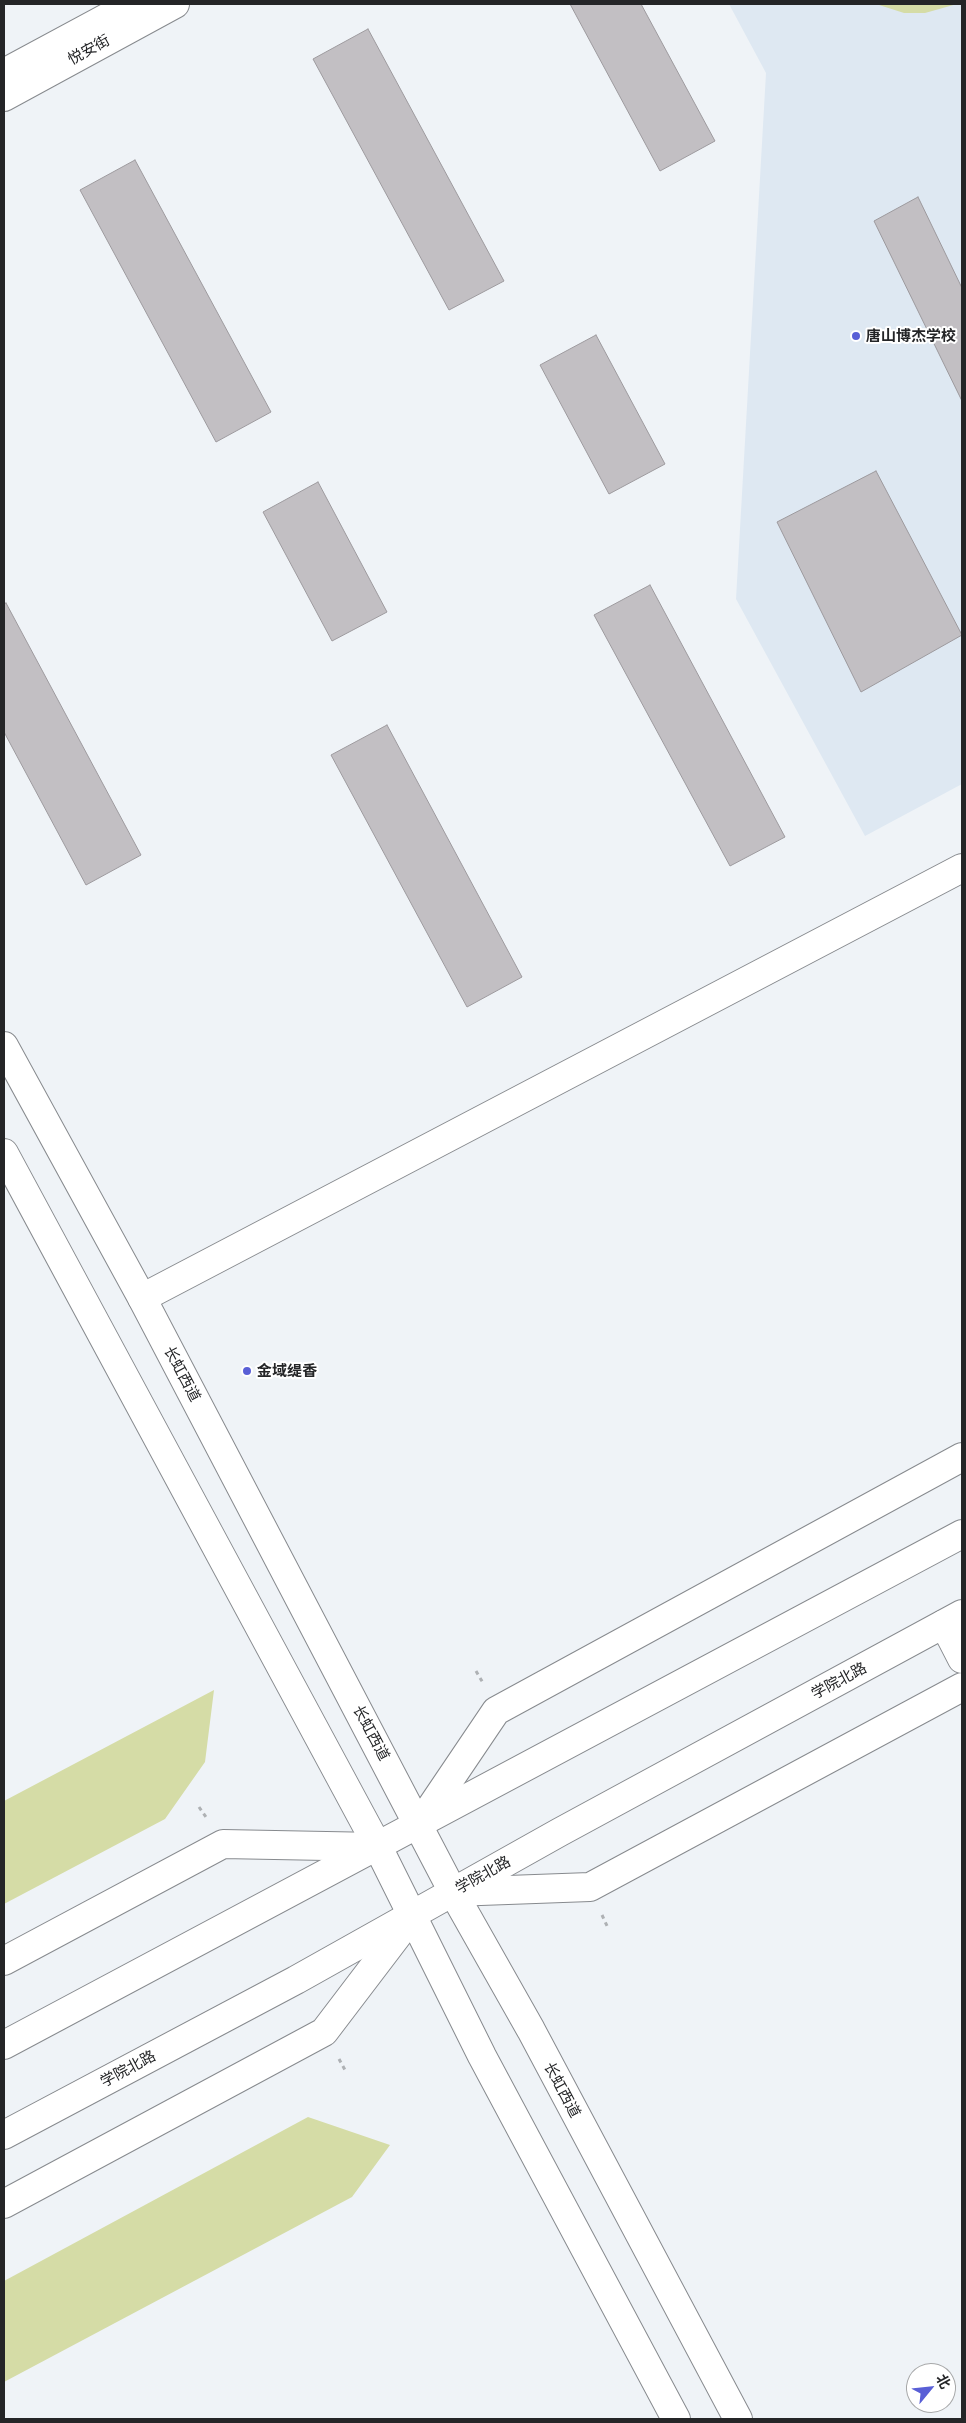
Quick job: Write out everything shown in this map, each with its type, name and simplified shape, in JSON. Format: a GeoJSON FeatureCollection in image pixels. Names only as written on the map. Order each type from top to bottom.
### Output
{"type":"FeatureCollection","features":[{"type":"Feature","properties":{"kind":"main road","name":"悦安街"},"geometry":{"type":"LineString","coordinates":[[4,73],[132,4]]}},
{"type":"Feature","properties":{"kind":"main road","name":"悦安街"},"geometry":{"type":"LineString","coordinates":[[4,97],[175,4]]}},
{"type":"Feature","properties":{"kind":"main road"},"geometry":{"type":"LineString","coordinates":[[142,1298],[962,868]]}},
{"type":"Feature","properties":{"kind":"main road","name":"长虹西道"},"geometry":{"type":"LineString","coordinates":[[4,1046],[142,1298],[453,1892],[530,2030],[738,2419]]}},
{"type":"Feature","properties":{"kind":"main road"},"geometry":{"type":"LineString","coordinates":[[4,1153],[378,1847],[482,2056],[676,2419]]}},
{"type":"Feature","properties":{"kind":"main road"},"geometry":{"type":"LineString","coordinates":[[419,1825],[496,1711],[962,1457]]}},
{"type":"Feature","properties":{"kind":"main road"},"geometry":{"type":"LineString","coordinates":[[4,2044],[378,1847],[962,1534]]}},
{"type":"Feature","properties":{"kind":"main road"},"geometry":{"type":"LineString","coordinates":[[953,1619],[962,1659]]}},
{"type":"Feature","properties":{"kind":"main road","name":"学院北路"},"geometry":{"type":"LineString","coordinates":[[4,2135],[296,1980],[453,1892],[953,1619]]}},
{"type":"Feature","properties":{"kind":"main road"},"geometry":{"type":"LineString","coordinates":[[453,1892],[590,1887],[962,1687]]}},
{"type":"Feature","properties":{"kind":"main road"},"geometry":{"type":"LineString","coordinates":[[4,1961],[223,1844],[378,1847]]}},
{"type":"Feature","properties":{"kind":"main road"},"geometry":{"type":"LineString","coordinates":[[4,2204],[324,2032],[413,1915]]}},
{"type":"Feature","properties":{"kind":"shaded area","name":"唐山博杰学校"},"geometry":{"type":"Polygon","coordinates":[[[729,4],[962,4],[962,784],[865,836],[736,599],[766,73],[729,4]]]}},
{"type":"Feature","properties":{"kind":"green space"},"geometry":{"type":"Polygon","coordinates":[[[876,4],[957,4],[925,13],[904,13],[876,4]]]}},
{"type":"Feature","properties":{"kind":"green space"},"geometry":{"type":"Polygon","coordinates":[[[214,1690],[205,1762],[165,1819],[4,1904],[4,1801],[214,1690]]]}},
{"type":"Feature","properties":{"kind":"green space"},"geometry":{"type":"Polygon","coordinates":[[[308,2117],[390,2145],[352,2197],[4,2382],[4,2281],[308,2117]]]}},
{"type":"Feature","properties":{"kind":"building"},"geometry":{"type":"Polygon","coordinates":[[[570,4],[641,4],[715,141],[660,171],[570,4]]]}},
{"type":"Feature","properties":{"kind":"building"},"geometry":{"type":"Polygon","coordinates":[[[368,29],[504,281],[449,310],[313,59],[368,29]]]}},
{"type":"Feature","properties":{"kind":"building"},"geometry":{"type":"Polygon","coordinates":[[[135,160],[271,412],[216,442],[80,190],[135,160]]]}},
{"type":"Feature","properties":{"kind":"building"},"geometry":{"type":"Polygon","coordinates":[[[918,197],[962,288],[962,401],[874,221],[918,197]]]}},
{"type":"Feature","properties":{"kind":"building"},"geometry":{"type":"Polygon","coordinates":[[[596,335],[665,464],[609,494],[540,365],[596,335]]]}},
{"type":"Feature","properties":{"kind":"building"},"geometry":{"type":"Polygon","coordinates":[[[876,471],[962,635],[861,692],[777,522],[876,471]]]}},
{"type":"Feature","properties":{"kind":"building"},"geometry":{"type":"Polygon","coordinates":[[[318,482],[387,612],[332,641],[263,512],[318,482]]]}},
{"type":"Feature","properties":{"kind":"building"},"geometry":{"type":"Polygon","coordinates":[[[650,585],[785,837],[730,866],[594,615],[650,585]]]}},
{"type":"Feature","properties":{"kind":"building"},"geometry":{"type":"Polygon","coordinates":[[[6,603],[141,855],[86,885],[4,732],[4,604],[6,603]]]}},
{"type":"Feature","properties":{"kind":"building"},"geometry":{"type":"Polygon","coordinates":[[[387,725],[522,977],[467,1007],[331,755],[387,725]]]}},
{"type":"Feature","properties":{"kind":"place","name":"唐山博杰学校"},"geometry":{"type":"Point","coordinates":[856,336]}},
{"type":"Feature","properties":{"kind":"place","name":"金域缇香"},"geometry":{"type":"Point","coordinates":[247,1371]}}]}
